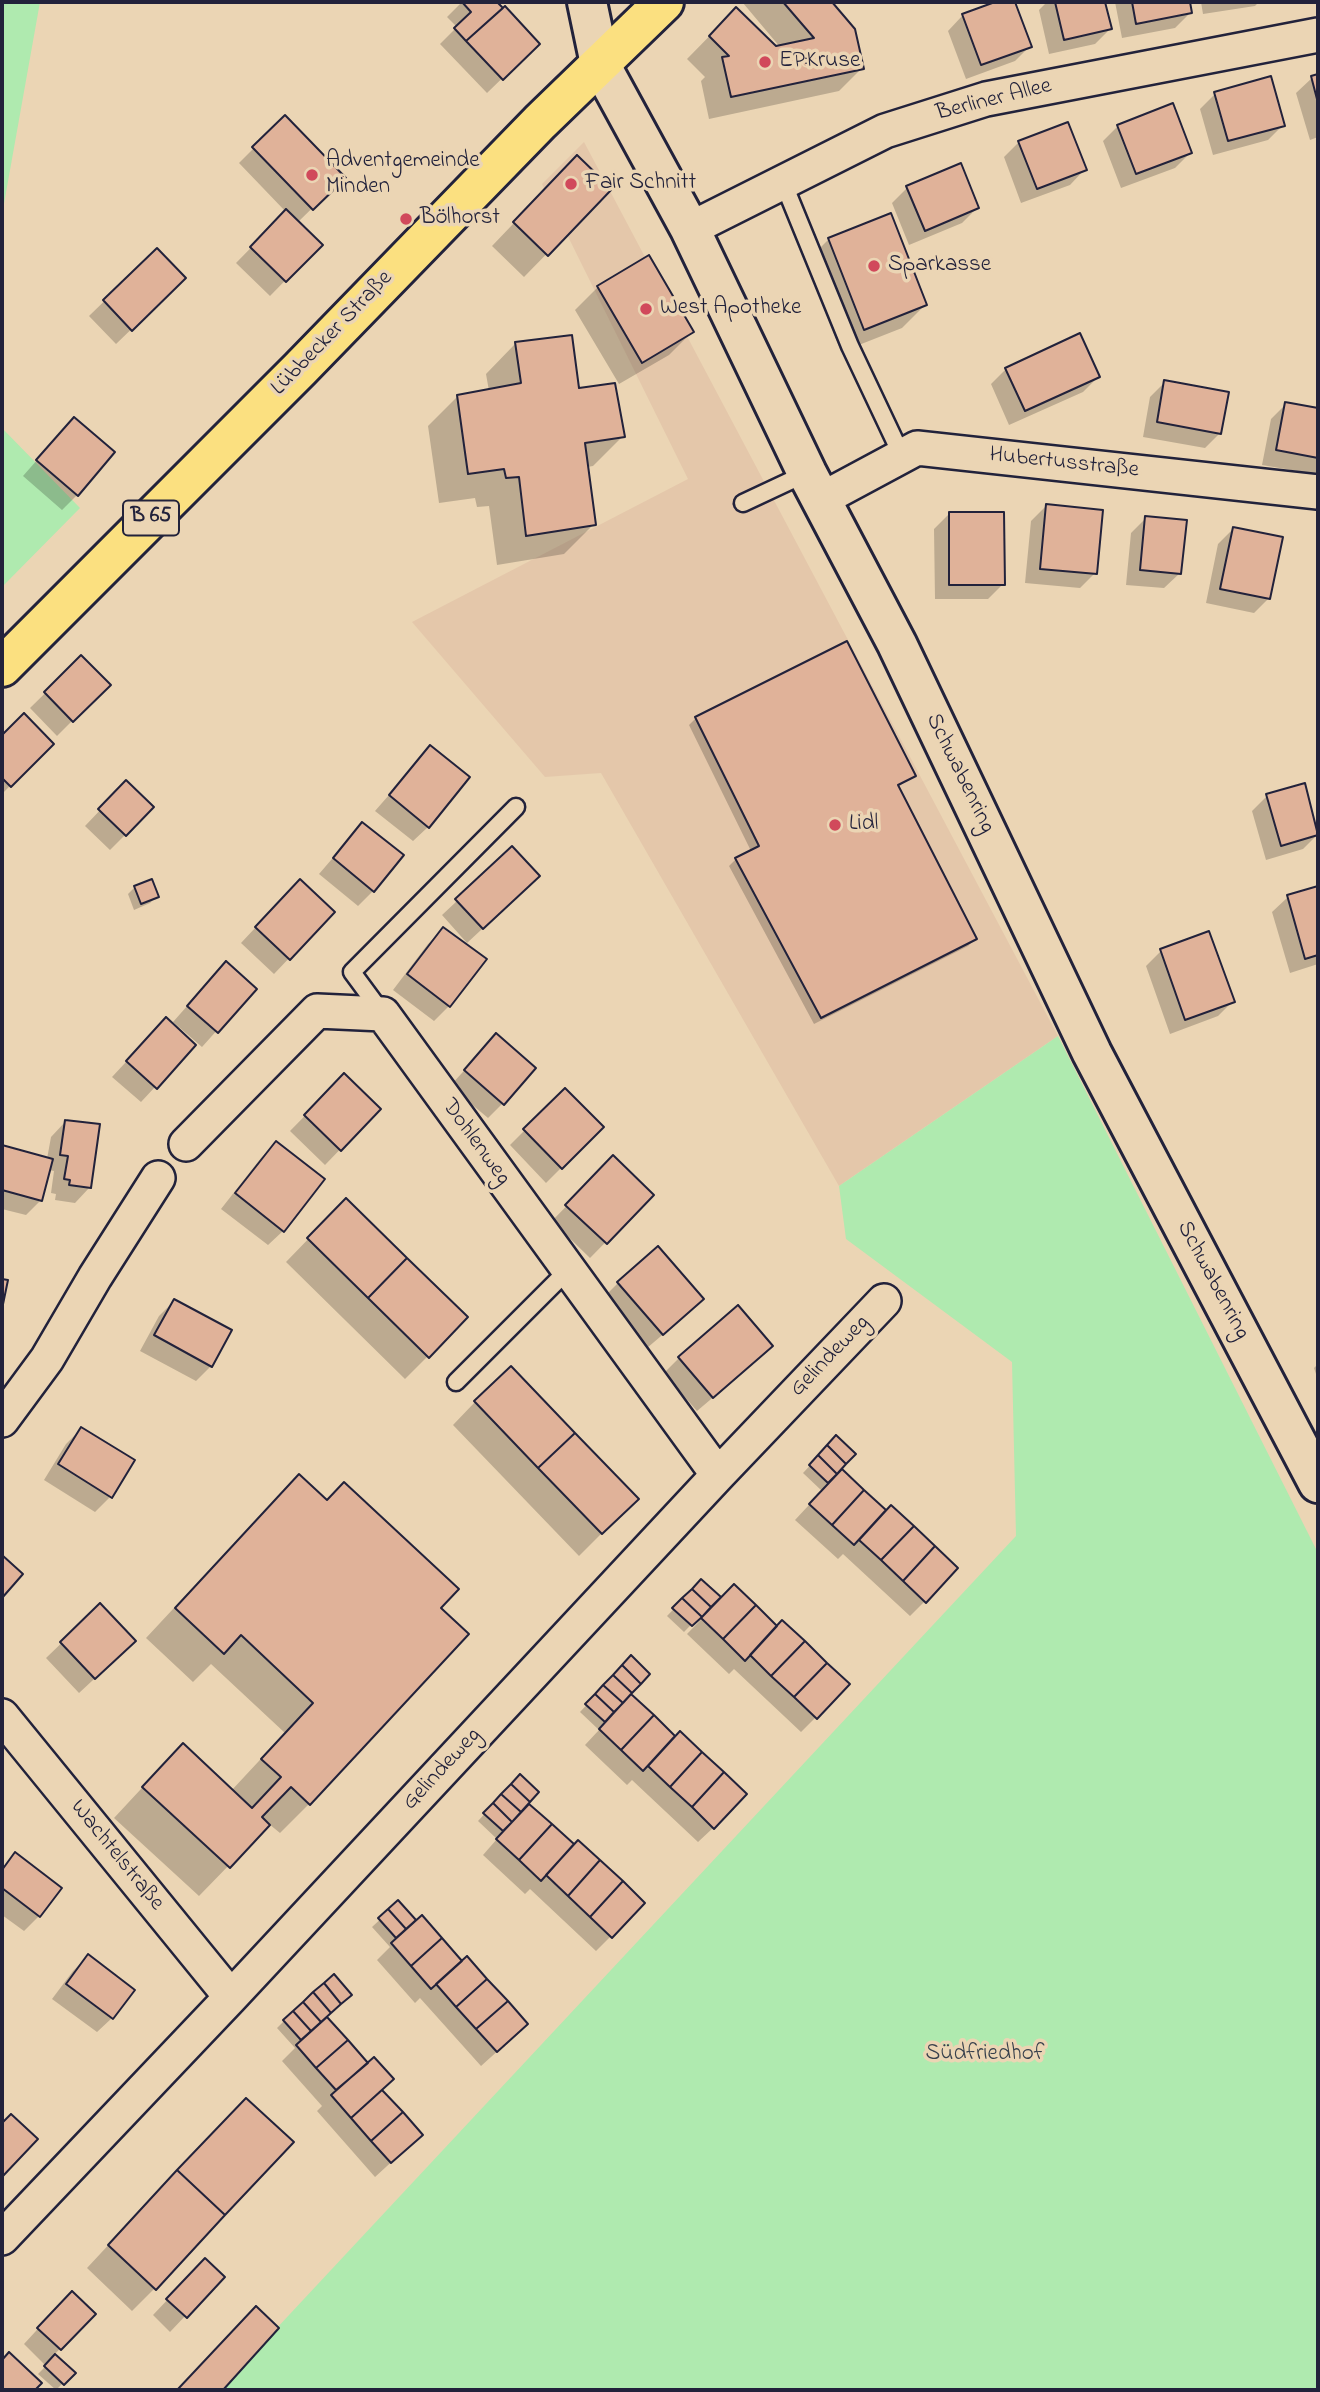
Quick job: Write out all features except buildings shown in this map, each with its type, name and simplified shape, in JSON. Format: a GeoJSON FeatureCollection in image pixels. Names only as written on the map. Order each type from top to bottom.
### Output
{"type":"FeatureCollection","features":[{"type":"Feature","properties":{"kind":"main road","name":"Lübbecker Straße"},"geometry":{"type":"LineString","coordinates":[[2,667],[664,2]]}},
{"type":"Feature","properties":{"kind":"street","name":"Schwabenring"},"geometry":{"type":"LineString","coordinates":[[587,2],[600,64],[690,229],[814,486],[897,645],[1092,1053],[1318,1483]]}},
{"type":"Feature","properties":{"kind":"street","name":"Berliner Allee"},"geometry":{"type":"LineString","coordinates":[[690,229],[884,131],[986,99],[1318,35]]}},
{"type":"Feature","properties":{"kind":"street","name":"Hubertusstraße"},"geometry":{"type":"LineString","coordinates":[[814,486],[917,449],[1318,496]]}},
{"type":"Feature","properties":{"kind":"street"},"geometry":{"type":"LineString","coordinates":[[186,1144],[317,1011],[383,1014]]}},
{"type":"Feature","properties":{"kind":"street","name":"Dohlenweg"},"geometry":{"type":"LineString","coordinates":[[383,1014],[718,1475]]}},
{"type":"Feature","properties":{"kind":"street"},"geometry":{"type":"LineString","coordinates":[[2,1420],[47,1359],[95,1277],[159,1178]]}},
{"type":"Feature","properties":{"kind":"street","name":"Gelindeweg"},"geometry":{"type":"LineString","coordinates":[[2,2238],[884,1301]]}},
{"type":"Feature","properties":{"kind":"street","name":"Wachtelstraße"},"geometry":{"type":"LineString","coordinates":[[2,1716],[231,1997]]}},
{"type":"Feature","properties":{"kind":"lane"},"geometry":{"type":"LineString","coordinates":[[783,182],[850,346],[902,456]]}},
{"type":"Feature","properties":{"kind":"lane"},"geometry":{"type":"LineString","coordinates":[[743,503],[814,486]]}},
{"type":"Feature","properties":{"kind":"lane"},"geometry":{"type":"LineString","coordinates":[[383,1014],[352,972],[516,807]]}},
{"type":"Feature","properties":{"kind":"lane"},"geometry":{"type":"LineString","coordinates":[[456,1382],[568,1270]]}},
{"type":"Feature","properties":{"kind":"shaded area"},"geometry":{"type":"Polygon","coordinates":[[[584,142],[1058,1036],[839,1186],[601,773],[545,777],[412,622],[688,479],[542,184],[584,142]]]}},
{"type":"Feature","properties":{"kind":"green space"},"geometry":{"type":"Polygon","coordinates":[[[2,2],[40,2],[2,215],[2,2]]]}},
{"type":"Feature","properties":{"kind":"green space"},"geometry":{"type":"Polygon","coordinates":[[[2,428],[80,508],[2,587],[2,428]]]}},
{"type":"Feature","properties":{"kind":"green space","name":"Südfriedhof"},"geometry":{"type":"Polygon","coordinates":[[[1058,1036],[1318,1553],[1318,2390],[219,2390],[1016,1536],[1012,1362],[846,1239],[839,1186],[1058,1036]]]}},
{"type":"Feature","properties":{"kind":"place","name":"EP:Kruse"},"geometry":{"type":"Point","coordinates":[765,62]}},
{"type":"Feature","properties":{"kind":"place","name":"Adventgemeinde Minden"},"geometry":{"type":"Point","coordinates":[312,175]}},
{"type":"Feature","properties":{"kind":"place","name":"Fair Schnitt"},"geometry":{"type":"Point","coordinates":[571,184]}},
{"type":"Feature","properties":{"kind":"place","name":"Bölhorst"},"geometry":{"type":"Point","coordinates":[406,219]}},
{"type":"Feature","properties":{"kind":"place","name":"Sparkasse"},"geometry":{"type":"Point","coordinates":[874,266]}},
{"type":"Feature","properties":{"kind":"place","name":"West Apotheke"},"geometry":{"type":"Point","coordinates":[646,309]}},
{"type":"Feature","properties":{"kind":"place","name":"Lidl"},"geometry":{"type":"Point","coordinates":[835,825]}}]}
